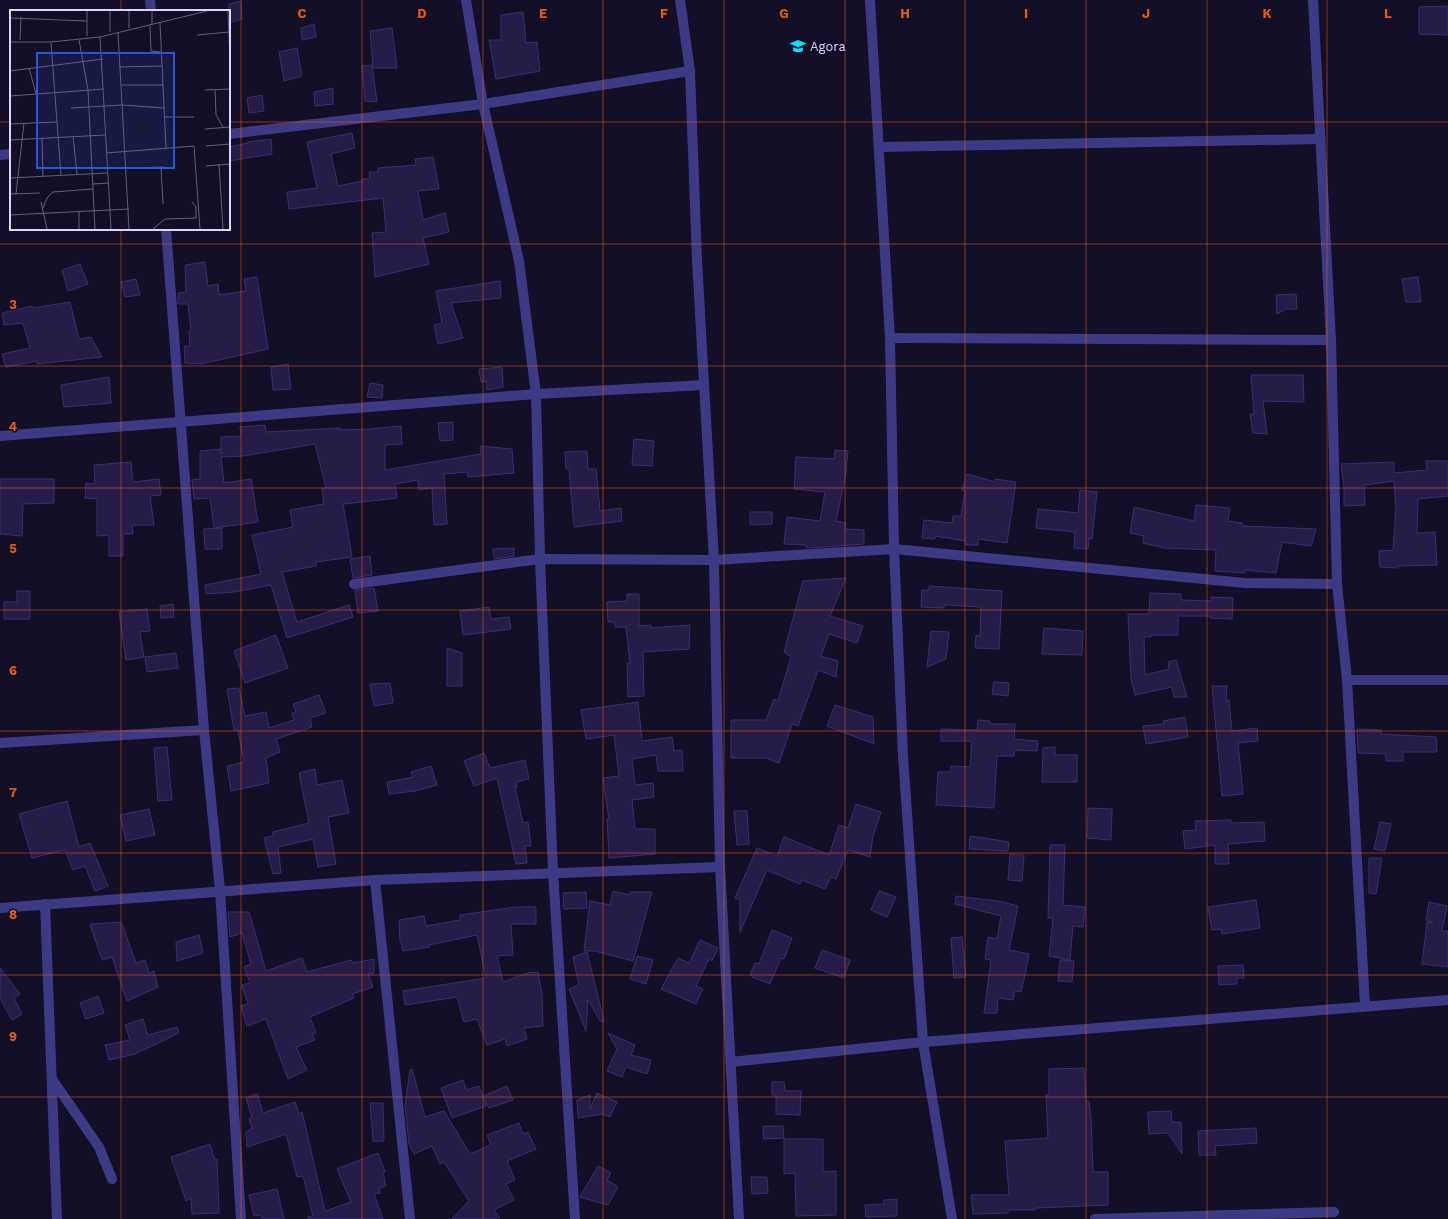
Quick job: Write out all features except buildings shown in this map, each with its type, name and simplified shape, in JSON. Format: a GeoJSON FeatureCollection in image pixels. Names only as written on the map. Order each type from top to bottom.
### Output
{"type":"FeatureCollection","features":[{"type":"Feature","properties":{"kind":"street"},"geometry":{"type":"LineString","coordinates":[[150,0],[151,10]]}},
{"type":"Feature","properties":{"kind":"street"},"geometry":{"type":"LineString","coordinates":[[466,0],[484,104],[519,261],[536,394],[540,559],[553,872],[575,1219]]}},
{"type":"Feature","properties":{"kind":"street"},"geometry":{"type":"LineString","coordinates":[[680,0],[690,71],[697,260],[714,560],[720,867],[739,1219]]}},
{"type":"Feature","properties":{"kind":"street"},"geometry":{"type":"LineString","coordinates":[[870,0],[890,338],[894,549],[903,756],[924,1042],[952,1219]]}},
{"type":"Feature","properties":{"kind":"street"},"geometry":{"type":"LineString","coordinates":[[1313,0],[1319,139],[1331,340],[1337,584],[1347,680],[1364,1006]]}},
{"type":"Feature","properties":{"kind":"street"},"geometry":{"type":"LineString","coordinates":[[230,134],[484,104],[690,71]]}},
{"type":"Feature","properties":{"kind":"street"},"geometry":{"type":"LineString","coordinates":[[879,147],[1319,139]]}},
{"type":"Feature","properties":{"kind":"street"},"geometry":{"type":"LineString","coordinates":[[0,155],[10,154]]}},
{"type":"Feature","properties":{"kind":"street"},"geometry":{"type":"LineString","coordinates":[[166,230],[204,730],[220,890],[241,1219]]}},
{"type":"Feature","properties":{"kind":"street"},"geometry":{"type":"LineString","coordinates":[[890,338],[1331,340]]}},
{"type":"Feature","properties":{"kind":"street"},"geometry":{"type":"LineString","coordinates":[[0,436],[536,394],[704,385]]}},
{"type":"Feature","properties":{"kind":"street"},"geometry":{"type":"LineString","coordinates":[[354,584],[540,559],[714,560],[894,549],[1246,583],[1337,584]]}},
{"type":"Feature","properties":{"kind":"street"},"geometry":{"type":"LineString","coordinates":[[1347,680],[1448,680]]}},
{"type":"Feature","properties":{"kind":"street"},"geometry":{"type":"LineString","coordinates":[[0,743],[204,730]]}},
{"type":"Feature","properties":{"kind":"street"},"geometry":{"type":"LineString","coordinates":[[0,908],[220,890],[375,880],[553,872],[720,867]]}},
{"type":"Feature","properties":{"kind":"street"},"geometry":{"type":"LineString","coordinates":[[375,880],[410,1219]]}},
{"type":"Feature","properties":{"kind":"street"},"geometry":{"type":"LineString","coordinates":[[45,904],[57,1219]]}},
{"type":"Feature","properties":{"kind":"street"},"geometry":{"type":"LineString","coordinates":[[731,1062],[924,1042],[1448,1000]]}},
{"type":"Feature","properties":{"kind":"street"},"geometry":{"type":"LineString","coordinates":[[52,1078],[100,1147],[112,1179]]}},
{"type":"Feature","properties":{"kind":"street"},"geometry":{"type":"LineString","coordinates":[[1095,1219],[1309,1216],[1334,1212]]}},
{"type":"Feature","properties":{"kind":"place","name":"Agora"},"geometry":{"type":"Point","coordinates":[798,46]}}]}
